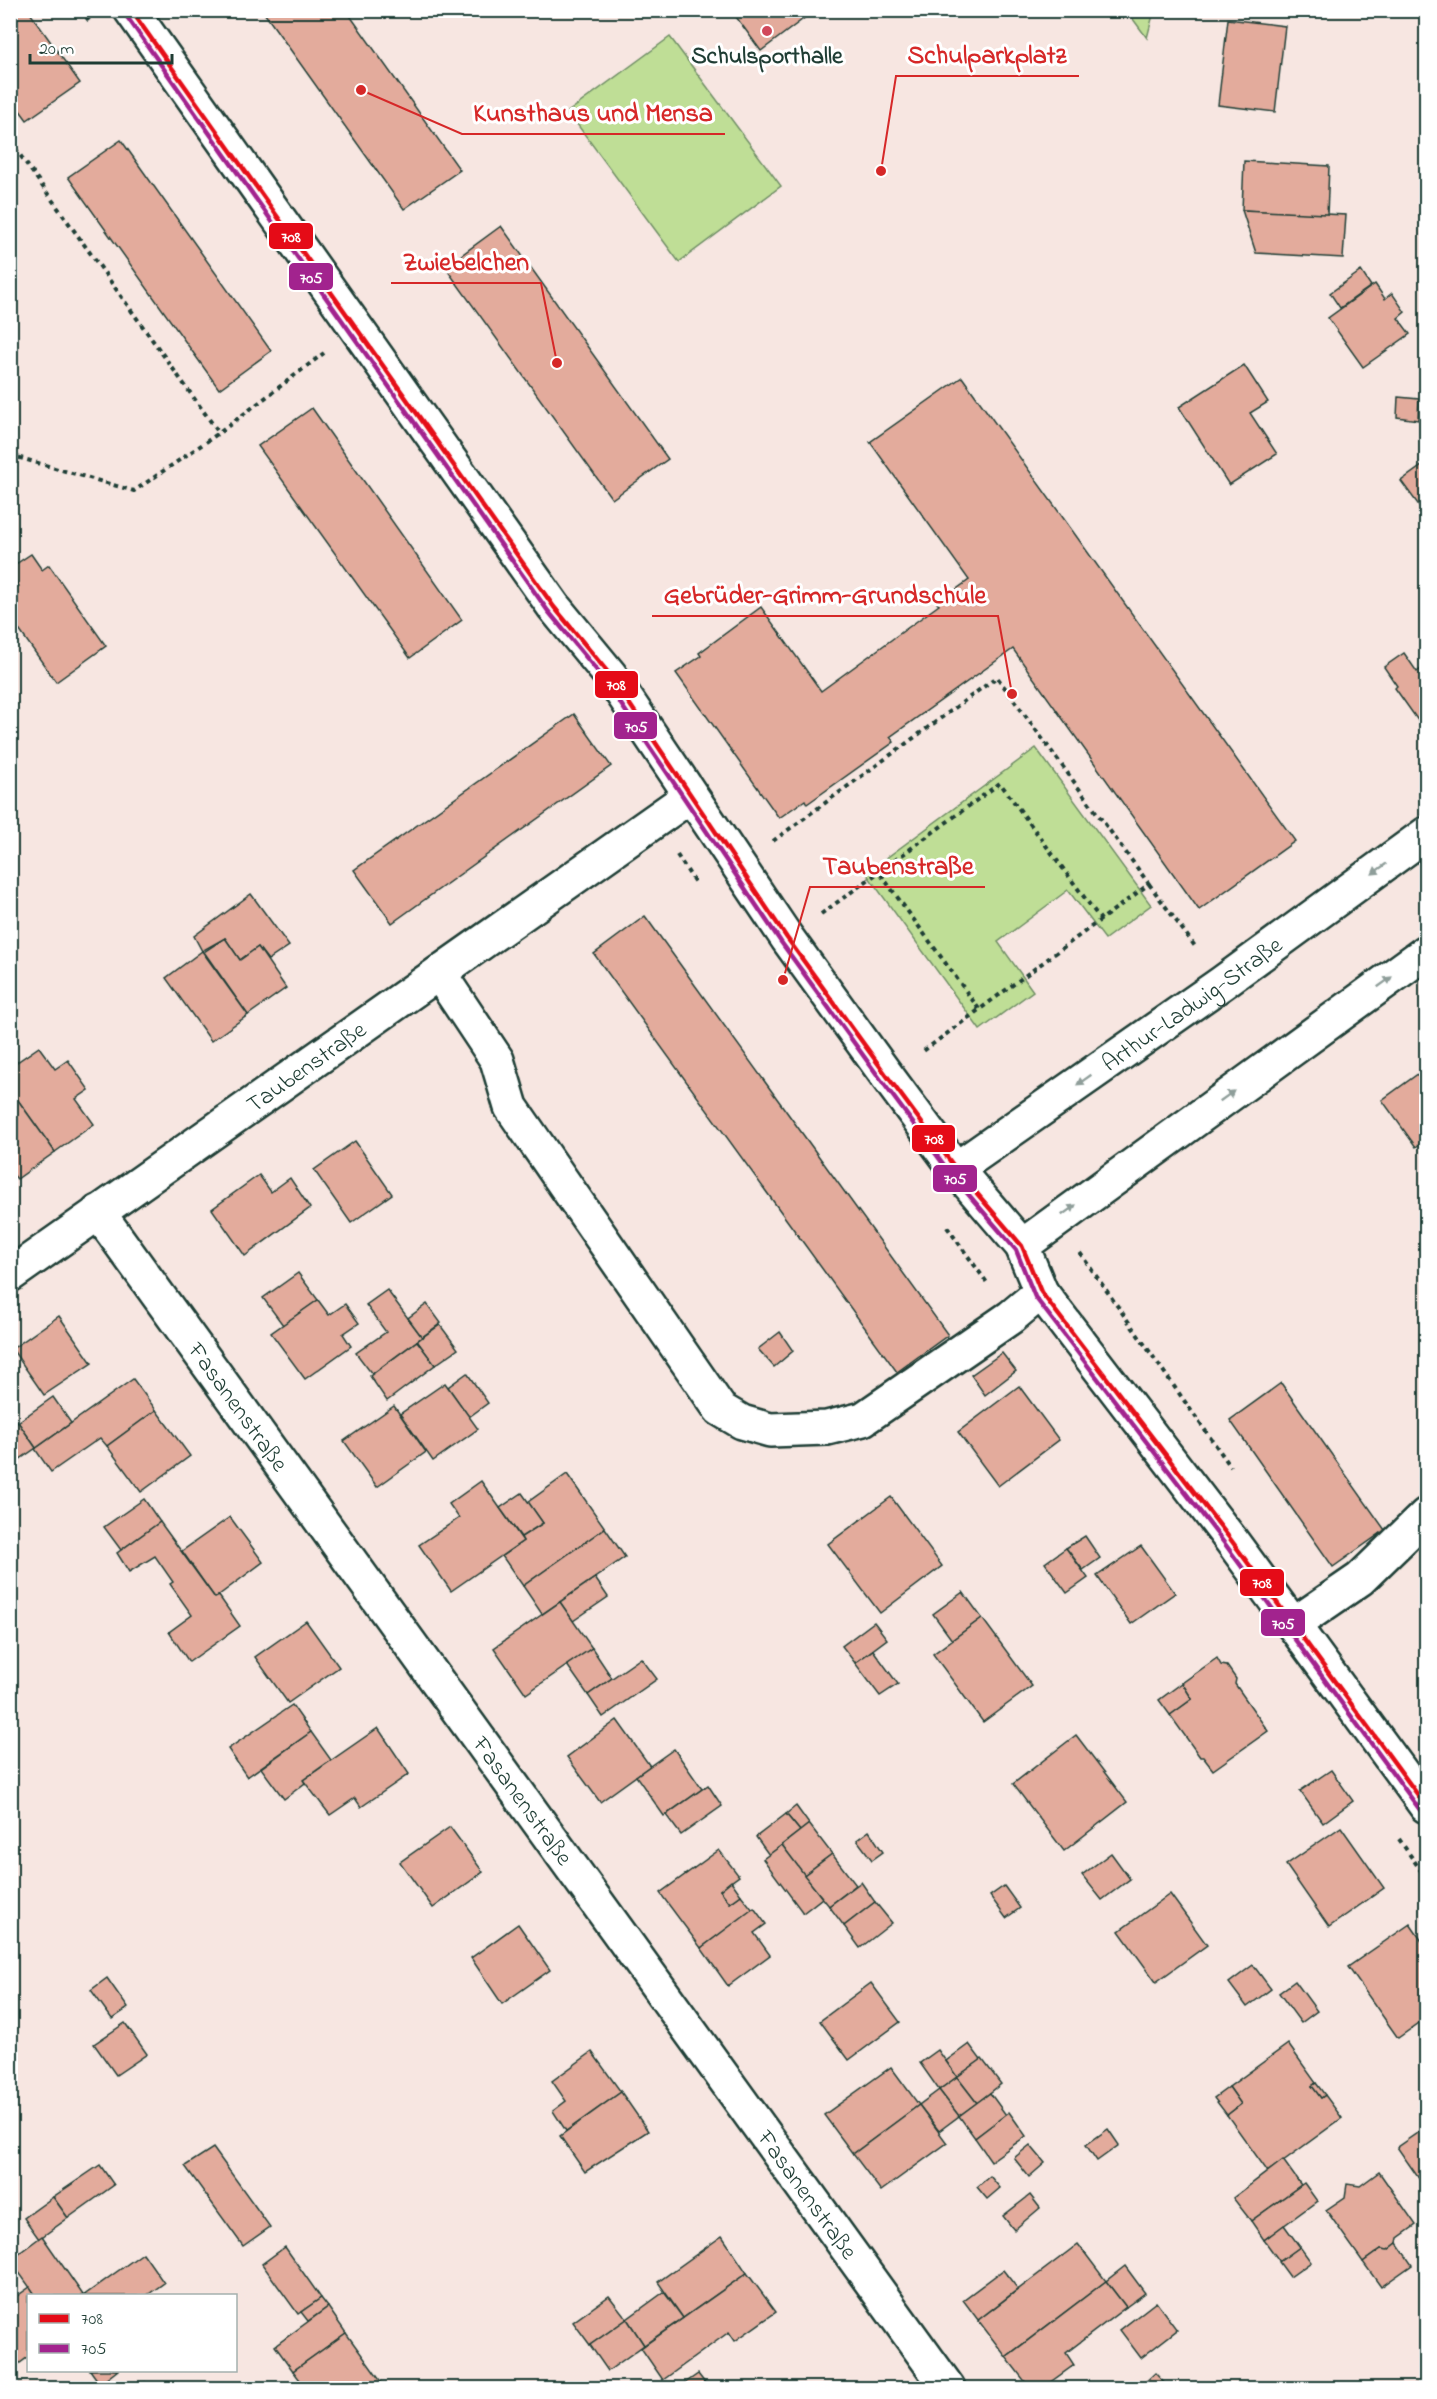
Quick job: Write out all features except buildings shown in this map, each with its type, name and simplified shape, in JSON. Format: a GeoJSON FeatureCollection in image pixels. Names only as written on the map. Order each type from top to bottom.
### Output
{"type":"FeatureCollection","features":[{"type":"Feature","properties":{"kind":"street"},"geometry":{"type":"LineString","coordinates":[[131,10],[554,607],[610,675],[786,938],[956,1169],[1022,1246],[1041,1292],[1231,1540],[1426,1806]]}},
{"type":"Feature","properties":{"kind":"street","name":"Taubenstraße"},"geometry":{"type":"LineString","coordinates":[[10,1275],[690,796]]}},
{"type":"Feature","properties":{"kind":"street","name":"Arthur-Ladwig-Straße"},"geometry":{"type":"LineString","coordinates":[[956,1169],[1222,983],[1426,834]]}},
{"type":"Feature","properties":{"kind":"street"},"geometry":{"type":"LineString","coordinates":[[1022,1246],[1426,952]]}},
{"type":"Feature","properties":{"kind":"street"},"geometry":{"type":"LineString","coordinates":[[439,973],[497,1060],[511,1107],[720,1408],[742,1422],[770,1430],[827,1428],[863,1419],[1011,1317],[1041,1292]]}},
{"type":"Feature","properties":{"kind":"street","name":"Fasanenstraße"},"geometry":{"type":"LineString","coordinates":[[98,1212],[948,2388]]}},
{"type":"Feature","properties":{"kind":"street"},"geometry":{"type":"LineString","coordinates":[[1293,1625],[1360,1579],[1426,1515]]}},
{"type":"Feature","properties":{"kind":"path"},"geometry":{"type":"LineString","coordinates":[[10,141],[219,433]]}},
{"type":"Feature","properties":{"kind":"path"},"geometry":{"type":"LineString","coordinates":[[10,455],[134,491],[219,433],[325,353]]}},
{"type":"Feature","properties":{"kind":"path"},"geometry":{"type":"LineString","coordinates":[[738,866],[997,677],[1222,983]]}},
{"type":"Feature","properties":{"kind":"path"},"geometry":{"type":"LineString","coordinates":[[858,888],[1000,783],[1101,920]]}},
{"type":"Feature","properties":{"kind":"path"},"geometry":{"type":"LineString","coordinates":[[879,872],[980,1009]]}},
{"type":"Feature","properties":{"kind":"path"},"geometry":{"type":"LineString","coordinates":[[887,1076],[1149,884]]}},
{"type":"Feature","properties":{"kind":"green space"},"geometry":{"type":"Polygon","coordinates":[[[1127,11],[1154,11],[1147,38],[1127,11]]]}},
{"type":"Feature","properties":{"kind":"green space"},"geometry":{"type":"Polygon","coordinates":[[[670,37],[781,186],[679,262],[568,112],[670,37]]]}},
{"type":"Feature","properties":{"kind":"green space"},"geometry":{"type":"Polygon","coordinates":[[[1036,748],[1151,905],[1105,939],[1068,890],[998,942],[1033,991],[980,1030],[866,873],[1036,748]]]}},
{"type":"Feature","properties":{"kind":"transit line","name":"708"},"geometry":{"type":"LineString","coordinates":[[131,10],[554,607],[610,675],[787,938],[956,1169],[1022,1246],[1041,1292],[1231,1540],[1426,1806]]}},
{"type":"Feature","properties":{"kind":"transit line","name":"705"},"geometry":{"type":"LineString","coordinates":[[125,14],[548,611],[604,679],[781,942],[950,1173],[1016,1250],[1035,1297],[1225,1544],[1420,1810]]}},
{"type":"Feature","properties":{"kind":"place","name":"Schulsporthalle"},"geometry":{"type":"Point","coordinates":[767,31]}},
{"type":"Feature","properties":{"kind":"place","name":"Kunsthaus und Mensa"},"geometry":{"type":"Point","coordinates":[361,90]}},
{"type":"Feature","properties":{"kind":"place","name":"Schulparkplatz"},"geometry":{"type":"Point","coordinates":[881,171]}},
{"type":"Feature","properties":{"kind":"place","name":"Zwiebelchen"},"geometry":{"type":"Point","coordinates":[557,363]}},
{"type":"Feature","properties":{"kind":"place","name":"Gebrüder-Grimm-Grundschule"},"geometry":{"type":"Point","coordinates":[1012,694]}},
{"type":"Feature","properties":{"kind":"place","name":"Taubenstraße"},"geometry":{"type":"Point","coordinates":[783,980]}}]}
